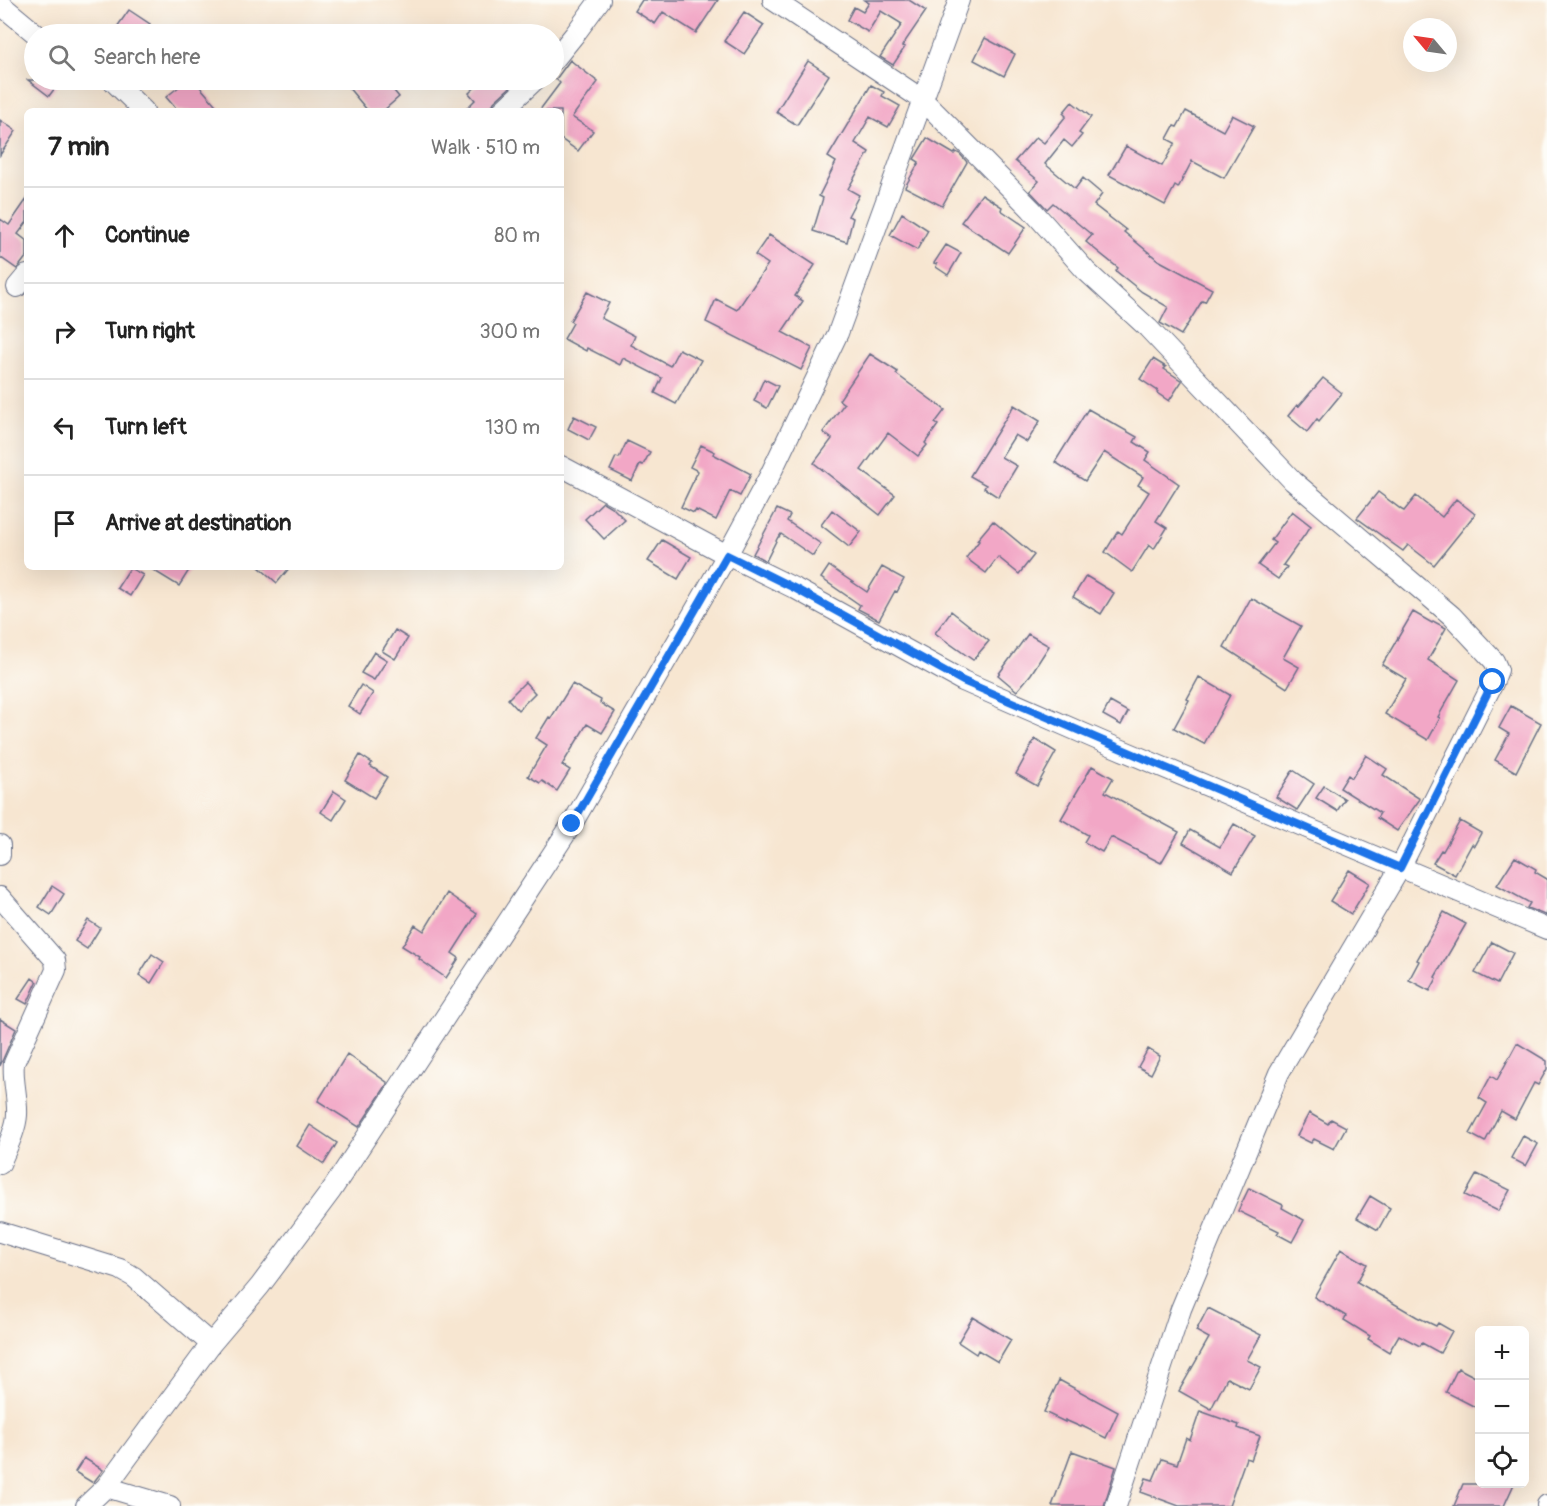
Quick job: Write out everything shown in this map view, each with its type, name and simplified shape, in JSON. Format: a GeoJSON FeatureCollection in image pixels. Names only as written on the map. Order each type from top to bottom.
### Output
{"type":"FeatureCollection","features":[{"type":"Feature","properties":{"kind":"street"},"geometry":{"type":"LineString","coordinates":[[564,48],[600,0]]}},
{"type":"Feature","properties":{"kind":"street"},"geometry":{"type":"LineString","coordinates":[[773,0],[923,100],[1031,209],[1086,271],[1148,328],[1293,481],[1452,616],[1494,661],[1498,670],[1400,868],[1279,1073],[1181,1309],[1116,1506]]}},
{"type":"Feature","properties":{"kind":"street"},"geometry":{"type":"LineString","coordinates":[[86,1506],[106,1487],[211,1344],[260,1286],[331,1191],[572,824],[727,555],[769,477],[838,333],[959,0]]}},
{"type":"Feature","properties":{"kind":"street"},"geometry":{"type":"LineString","coordinates":[[0,4],[24,24]]}},
{"type":"Feature","properties":{"kind":"street"},"geometry":{"type":"LineString","coordinates":[[122,90],[141,108]]}},
{"type":"Feature","properties":{"kind":"street"},"geometry":{"type":"LineString","coordinates":[[505,108],[524,90]]}},
{"type":"Feature","properties":{"kind":"street"},"geometry":{"type":"LineString","coordinates":[[564,468],[727,555],[796,589],[963,681],[1547,929]]}},
{"type":"Feature","properties":{"kind":"street"},"geometry":{"type":"LineString","coordinates":[[0,845],[0,855]]}},
{"type":"Feature","properties":{"kind":"street"},"geometry":{"type":"LineString","coordinates":[[0,897],[55,960],[56,970],[14,1063],[16,1114],[0,1164]]}},
{"type":"Feature","properties":{"kind":"street"},"geometry":{"type":"LineString","coordinates":[[0,1232],[120,1269],[134,1277],[211,1344]]}},
{"type":"Feature","properties":{"kind":"street"},"geometry":{"type":"LineString","coordinates":[[106,1487],[170,1506]]}},
{"type":"Feature","properties":{"kind":"building"},"geometry":{"type":"Polygon","coordinates":[[[642,0],[718,0],[696,33],[663,12],[655,24],[635,11],[642,0]]]}},
{"type":"Feature","properties":{"kind":"building"},"geometry":{"type":"Polygon","coordinates":[[[864,0],[909,0],[926,11],[902,46],[905,47],[893,65],[880,57],[902,24],[881,11],[868,32],[847,20],[854,7],[863,12],[869,3],[864,0]]]}},
{"type":"Feature","properties":{"kind":"building"},"geometry":{"type":"Polygon","coordinates":[[[129,10],[150,24],[119,24],[129,10]]]}},
{"type":"Feature","properties":{"kind":"building"},"geometry":{"type":"Polygon","coordinates":[[[744,12],[764,25],[744,54],[724,41],[744,12]]]}},
{"type":"Feature","properties":{"kind":"building"},"geometry":{"type":"Polygon","coordinates":[[[985,38],[1015,54],[1004,76],[974,60],[985,38]]]}},
{"type":"Feature","properties":{"kind":"building"},"geometry":{"type":"Polygon","coordinates":[[[570,60],[598,82],[572,117],[593,131],[578,151],[564,141],[564,108],[541,108],[555,90],[564,90],[564,68],[570,60]]]}},
{"type":"Feature","properties":{"kind":"building"},"geometry":{"type":"Polygon","coordinates":[[[808,61],[829,75],[797,125],[776,112],[808,61]]]}},
{"type":"Feature","properties":{"kind":"building"},"geometry":{"type":"Polygon","coordinates":[[[871,85],[884,92],[882,96],[900,106],[888,127],[870,117],[855,143],[869,152],[848,189],[859,195],[848,216],[853,218],[847,242],[813,231],[823,198],[819,196],[836,162],[828,157],[871,85]]]}},
{"type":"Feature","properties":{"kind":"building"},"geometry":{"type":"Polygon","coordinates":[[[41,90],[54,90],[49,96],[41,90]]]}},
{"type":"Feature","properties":{"kind":"building"},"geometry":{"type":"Polygon","coordinates":[[[175,90],[203,90],[218,108],[175,108],[166,97],[175,90]]]}},
{"type":"Feature","properties":{"kind":"building"},"geometry":{"type":"Polygon","coordinates":[[[350,90],[393,90],[399,97],[386,108],[365,108],[350,90]]]}},
{"type":"Feature","properties":{"kind":"building"},"geometry":{"type":"Polygon","coordinates":[[[472,90],[507,90],[494,102],[491,108],[467,108],[475,100],[469,93],[472,90]]]}},
{"type":"Feature","properties":{"kind":"building"},"geometry":{"type":"Polygon","coordinates":[[[1072,102],[1091,117],[1079,133],[1082,135],[1072,147],[1064,140],[1045,164],[1075,189],[1083,178],[1102,194],[1094,205],[1126,230],[1124,232],[1158,260],[1212,289],[1181,335],[1160,323],[1168,307],[1142,292],[1116,271],[1118,268],[1086,242],[1092,235],[1053,203],[1047,209],[1030,191],[1039,181],[1015,161],[1036,137],[1044,143],[1066,116],[1063,113],[1072,102]]]}},
{"type":"Feature","properties":{"kind":"building"},"geometry":{"type":"Polygon","coordinates":[[[1186,111],[1223,131],[1232,115],[1254,126],[1224,178],[1192,161],[1178,188],[1175,186],[1165,205],[1109,175],[1126,146],[1162,166],[1175,143],[1167,139],[1186,111]]]}},
{"type":"Feature","properties":{"kind":"building"},"geometry":{"type":"Polygon","coordinates":[[[0,120],[16,131],[0,155],[0,120]]]}},
{"type":"Feature","properties":{"kind":"building"},"geometry":{"type":"Polygon","coordinates":[[[927,138],[954,154],[956,152],[960,154],[967,162],[942,206],[905,187],[919,162],[914,159],[927,138]]]}},
{"type":"Feature","properties":{"kind":"building"},"geometry":{"type":"Polygon","coordinates":[[[982,194],[1026,227],[1008,253],[961,222],[982,194]]]}},
{"type":"Feature","properties":{"kind":"building"},"geometry":{"type":"Polygon","coordinates":[[[24,203],[24,226],[18,234],[24,239],[24,260],[17,269],[0,257],[0,219],[9,225],[24,203]]]}},
{"type":"Feature","properties":{"kind":"building"},"geometry":{"type":"Polygon","coordinates":[[[902,213],[928,230],[917,250],[890,235],[902,213]]]}},
{"type":"Feature","properties":{"kind":"building"},"geometry":{"type":"Polygon","coordinates":[[[769,235],[815,265],[795,296],[803,301],[782,332],[812,348],[801,370],[706,322],[716,299],[737,310],[768,264],[755,255],[769,235]]]}},
{"type":"Feature","properties":{"kind":"building"},"geometry":{"type":"Polygon","coordinates":[[[946,245],[961,253],[948,275],[934,263],[946,245]]]}},
{"type":"Feature","properties":{"kind":"building"},"geometry":{"type":"Polygon","coordinates":[[[587,292],[609,303],[601,318],[635,336],[631,345],[670,366],[679,349],[701,360],[676,404],[655,393],[662,378],[623,358],[620,365],[564,339],[573,323],[570,321],[587,292]]]}},
{"type":"Feature","properties":{"kind":"building"},"geometry":{"type":"Polygon","coordinates":[[[870,354],[898,372],[896,374],[945,410],[935,423],[938,425],[925,443],[927,445],[918,456],[888,433],[861,470],[895,495],[880,515],[814,463],[832,439],[823,432],[844,404],[839,400],[870,354]]]}},
{"type":"Feature","properties":{"kind":"building"},"geometry":{"type":"Polygon","coordinates":[[[1153,359],[1182,381],[1169,401],[1140,379],[1153,359]]]}},
{"type":"Feature","properties":{"kind":"building"},"geometry":{"type":"Polygon","coordinates":[[[1323,378],[1342,393],[1307,432],[1288,416],[1323,378]]]}},
{"type":"Feature","properties":{"kind":"building"},"geometry":{"type":"Polygon","coordinates":[[[764,379],[778,386],[767,408],[754,401],[764,379]]]}},
{"type":"Feature","properties":{"kind":"building"},"geometry":{"type":"Polygon","coordinates":[[[1014,405],[1040,421],[1027,442],[1015,435],[1001,457],[1017,466],[998,497],[984,488],[986,485],[970,476],[1014,405]]]}},
{"type":"Feature","properties":{"kind":"building"},"geometry":{"type":"Polygon","coordinates":[[[1088,409],[1137,437],[1134,442],[1150,452],[1145,460],[1179,484],[1156,521],[1167,528],[1154,549],[1149,545],[1132,572],[1105,552],[1118,531],[1122,534],[1149,492],[1138,485],[1143,477],[1104,452],[1085,481],[1055,462],[1088,409]]]}},
{"type":"Feature","properties":{"kind":"building"},"geometry":{"type":"Polygon","coordinates":[[[574,416],[596,427],[589,440],[568,429],[574,416]]]}},
{"type":"Feature","properties":{"kind":"building"},"geometry":{"type":"Polygon","coordinates":[[[627,441],[650,452],[643,465],[640,464],[632,481],[610,470],[627,441]]]}},
{"type":"Feature","properties":{"kind":"building"},"geometry":{"type":"Polygon","coordinates":[[[701,445],[751,474],[740,496],[730,491],[716,520],[696,510],[694,513],[681,507],[698,471],[690,467],[701,445]]]}},
{"type":"Feature","properties":{"kind":"building"},"geometry":{"type":"Polygon","coordinates":[[[1378,492],[1404,511],[1416,496],[1442,517],[1456,499],[1475,514],[1434,565],[1408,545],[1403,551],[1357,518],[1378,492]]]}},
{"type":"Feature","properties":{"kind":"building"},"geometry":{"type":"Polygon","coordinates":[[[603,502],[625,520],[604,539],[585,519],[603,502]]]}},
{"type":"Feature","properties":{"kind":"building"},"geometry":{"type":"Polygon","coordinates":[[[777,509],[790,515],[787,521],[821,544],[813,556],[781,534],[766,561],[753,554],[777,509]]]}},
{"type":"Feature","properties":{"kind":"building"},"geometry":{"type":"Polygon","coordinates":[[[832,510],[861,532],[849,547],[821,525],[832,510]]]}},
{"type":"Feature","properties":{"kind":"building"},"geometry":{"type":"Polygon","coordinates":[[[1292,511],[1311,526],[1283,565],[1287,567],[1278,579],[1258,565],[1275,543],[1271,540],[1292,511]]]}},
{"type":"Feature","properties":{"kind":"building"},"geometry":{"type":"Polygon","coordinates":[[[993,521],[1034,555],[1019,574],[998,557],[986,573],[966,558],[993,521]]]}},
{"type":"Feature","properties":{"kind":"building"},"geometry":{"type":"Polygon","coordinates":[[[662,540],[691,557],[678,579],[648,561],[662,540]]]}},
{"type":"Feature","properties":{"kind":"building"},"geometry":{"type":"Polygon","coordinates":[[[829,566],[867,592],[882,567],[904,579],[879,620],[858,609],[860,605],[821,578],[829,566]]]}},
{"type":"Feature","properties":{"kind":"building"},"geometry":{"type":"Polygon","coordinates":[[[129,570],[143,575],[130,596],[117,588],[129,570]]]}},
{"type":"Feature","properties":{"kind":"building"},"geometry":{"type":"Polygon","coordinates":[[[153,570],[189,570],[179,586],[153,570]]]}},
{"type":"Feature","properties":{"kind":"building"},"geometry":{"type":"Polygon","coordinates":[[[262,570],[288,570],[277,583],[262,570]]]}},
{"type":"Feature","properties":{"kind":"building"},"geometry":{"type":"Polygon","coordinates":[[[1086,576],[1114,593],[1101,614],[1073,597],[1086,576]]]}},
{"type":"Feature","properties":{"kind":"building"},"geometry":{"type":"Polygon","coordinates":[[[1251,598],[1301,626],[1283,658],[1299,667],[1287,688],[1224,647],[1251,598]]]}},
{"type":"Feature","properties":{"kind":"building"},"geometry":{"type":"Polygon","coordinates":[[[951,611],[989,641],[973,660],[935,633],[951,611]]]}},
{"type":"Feature","properties":{"kind":"building"},"geometry":{"type":"Polygon","coordinates":[[[1413,612],[1446,628],[1428,660],[1459,680],[1428,740],[1385,714],[1406,679],[1382,665],[1413,612]]]}},
{"type":"Feature","properties":{"kind":"building"},"geometry":{"type":"Polygon","coordinates":[[[395,630],[408,638],[395,659],[382,651],[395,630]]]}},
{"type":"Feature","properties":{"kind":"building"},"geometry":{"type":"Polygon","coordinates":[[[1028,634],[1049,646],[1017,691],[998,675],[1028,634]]]}},
{"type":"Feature","properties":{"kind":"building"},"geometry":{"type":"Polygon","coordinates":[[[374,652],[387,660],[374,680],[361,673],[374,652]]]}},
{"type":"Feature","properties":{"kind":"building"},"geometry":{"type":"Polygon","coordinates":[[[1199,677],[1230,695],[1204,744],[1174,728],[1199,677]]]}},
{"type":"Feature","properties":{"kind":"building"},"geometry":{"type":"Polygon","coordinates":[[[525,682],[535,693],[518,710],[508,699],[525,682]]]}},
{"type":"Feature","properties":{"kind":"building"},"geometry":{"type":"Polygon","coordinates":[[[572,684],[601,700],[600,703],[615,712],[602,733],[587,724],[562,765],[570,770],[557,791],[542,781],[540,783],[528,776],[547,745],[536,738],[572,684]]]}},
{"type":"Feature","properties":{"kind":"building"},"geometry":{"type":"Polygon","coordinates":[[[361,685],[373,693],[360,714],[348,706],[361,685]]]}},
{"type":"Feature","properties":{"kind":"building"},"geometry":{"type":"Polygon","coordinates":[[[1110,702],[1128,712],[1121,725],[1103,715],[1110,702]]]}},
{"type":"Feature","properties":{"kind":"building"},"geometry":{"type":"Polygon","coordinates":[[[1511,706],[1541,723],[1516,772],[1495,760],[1509,734],[1499,728],[1511,706]]]}},
{"type":"Feature","properties":{"kind":"building"},"geometry":{"type":"Polygon","coordinates":[[[1035,739],[1056,752],[1037,786],[1016,774],[1035,739]]]}},
{"type":"Feature","properties":{"kind":"building"},"geometry":{"type":"Polygon","coordinates":[[[360,755],[372,763],[370,766],[387,777],[374,798],[345,780],[360,755]]]}},
{"type":"Feature","properties":{"kind":"building"},"geometry":{"type":"Polygon","coordinates":[[[1366,755],[1387,769],[1383,775],[1420,799],[1397,831],[1377,818],[1380,813],[1340,788],[1348,775],[1352,778],[1366,755]]]}},
{"type":"Feature","properties":{"kind":"building"},"geometry":{"type":"Polygon","coordinates":[[[1092,766],[1113,778],[1105,792],[1179,832],[1161,863],[1111,837],[1102,852],[1084,842],[1088,835],[1061,819],[1092,766]]]}},
{"type":"Feature","properties":{"kind":"building"},"geometry":{"type":"Polygon","coordinates":[[[1293,770],[1314,784],[1297,810],[1276,797],[1293,770]]]}},
{"type":"Feature","properties":{"kind":"building"},"geometry":{"type":"Polygon","coordinates":[[[1324,786],[1345,799],[1337,811],[1316,798],[1324,786]]]}},
{"type":"Feature","properties":{"kind":"building"},"geometry":{"type":"Polygon","coordinates":[[[334,791],[346,799],[333,820],[321,812],[334,791]]]}},
{"type":"Feature","properties":{"kind":"building"},"geometry":{"type":"Polygon","coordinates":[[[1460,821],[1481,833],[1474,846],[1472,844],[1455,875],[1433,863],[1441,850],[1443,851],[1460,821]]]}},
{"type":"Feature","properties":{"kind":"building"},"geometry":{"type":"Polygon","coordinates":[[[1234,824],[1255,836],[1233,872],[1183,843],[1190,830],[1220,847],[1234,824]]]}},
{"type":"Feature","properties":{"kind":"building"},"geometry":{"type":"Polygon","coordinates":[[[1515,857],[1536,869],[1535,872],[1547,879],[1547,916],[1527,908],[1530,903],[1497,885],[1515,857]]]}},
{"type":"Feature","properties":{"kind":"building"},"geometry":{"type":"Polygon","coordinates":[[[1349,870],[1370,883],[1351,914],[1330,901],[1349,870]]]}},
{"type":"Feature","properties":{"kind":"building"},"geometry":{"type":"Polygon","coordinates":[[[52,886],[64,894],[51,915],[39,907],[52,886]]]}},
{"type":"Feature","properties":{"kind":"building"},"geometry":{"type":"Polygon","coordinates":[[[447,893],[477,914],[452,953],[459,958],[446,978],[402,946],[415,925],[424,931],[447,893]]]}},
{"type":"Feature","properties":{"kind":"building"},"geometry":{"type":"Polygon","coordinates":[[[1444,912],[1466,924],[1435,977],[1437,978],[1430,991],[1409,980],[1419,961],[1417,960],[1444,912]]]}},
{"type":"Feature","properties":{"kind":"building"},"geometry":{"type":"Polygon","coordinates":[[[88,920],[100,928],[87,949],[75,941],[88,920]]]}},
{"type":"Feature","properties":{"kind":"building"},"geometry":{"type":"Polygon","coordinates":[[[1492,942],[1513,953],[1497,984],[1475,973],[1492,942]]]}},
{"type":"Feature","properties":{"kind":"building"},"geometry":{"type":"Polygon","coordinates":[[[152,954],[164,962],[151,983],[139,975],[152,954]]]}},
{"type":"Feature","properties":{"kind":"building"},"geometry":{"type":"Polygon","coordinates":[[[32,978],[37,982],[27,1004],[18,999],[32,978]]]}},
{"type":"Feature","properties":{"kind":"building"},"geometry":{"type":"Polygon","coordinates":[[[0,1019],[16,1029],[0,1066],[0,1019]]]}},
{"type":"Feature","properties":{"kind":"building"},"geometry":{"type":"Polygon","coordinates":[[[1517,1043],[1547,1061],[1547,1069],[1538,1085],[1534,1083],[1515,1119],[1501,1111],[1485,1142],[1470,1134],[1487,1103],[1479,1098],[1491,1076],[1497,1080],[1517,1043]]]}},
{"type":"Feature","properties":{"kind":"building"},"geometry":{"type":"Polygon","coordinates":[[[1148,1049],[1160,1056],[1151,1074],[1138,1067],[1148,1049]]]}},
{"type":"Feature","properties":{"kind":"building"},"geometry":{"type":"Polygon","coordinates":[[[347,1054],[388,1083],[359,1127],[318,1101],[347,1054]]]}},
{"type":"Feature","properties":{"kind":"building"},"geometry":{"type":"Polygon","coordinates":[[[1309,1113],[1328,1124],[1331,1119],[1346,1127],[1334,1149],[1314,1139],[1311,1143],[1297,1136],[1309,1113]]]}},
{"type":"Feature","properties":{"kind":"building"},"geometry":{"type":"Polygon","coordinates":[[[310,1125],[337,1143],[324,1164],[297,1146],[310,1125]]]}},
{"type":"Feature","properties":{"kind":"building"},"geometry":{"type":"Polygon","coordinates":[[[1523,1136],[1538,1144],[1526,1166],[1511,1158],[1523,1136]]]}},
{"type":"Feature","properties":{"kind":"building"},"geometry":{"type":"Polygon","coordinates":[[[1477,1174],[1510,1190],[1498,1211],[1465,1195],[1477,1174]]]}},
{"type":"Feature","properties":{"kind":"building"},"geometry":{"type":"Polygon","coordinates":[[[1249,1188],[1283,1205],[1282,1208],[1304,1220],[1292,1242],[1277,1234],[1279,1231],[1238,1211],[1249,1188]]]}},
{"type":"Feature","properties":{"kind":"building"},"geometry":{"type":"Polygon","coordinates":[[[1370,1196],[1390,1208],[1378,1230],[1357,1218],[1370,1196]]]}},
{"type":"Feature","properties":{"kind":"building"},"geometry":{"type":"Polygon","coordinates":[[[1341,1249],[1367,1264],[1357,1282],[1417,1317],[1436,1326],[1438,1323],[1452,1331],[1440,1353],[1422,1343],[1420,1346],[1399,1335],[1389,1352],[1368,1339],[1370,1336],[1344,1320],[1346,1316],[1314,1297],[1341,1249]]]}},
{"type":"Feature","properties":{"kind":"building"},"geometry":{"type":"Polygon","coordinates":[[[1208,1308],[1261,1335],[1247,1360],[1261,1367],[1249,1389],[1227,1378],[1211,1409],[1179,1391],[1209,1338],[1196,1331],[1208,1308]]]}},
{"type":"Feature","properties":{"kind":"building"},"geometry":{"type":"Polygon","coordinates":[[[973,1317],[1011,1340],[998,1362],[978,1350],[976,1354],[958,1342],[973,1317]]]}},
{"type":"Feature","properties":{"kind":"building"},"geometry":{"type":"Polygon","coordinates":[[[1458,1368],[1475,1377],[1475,1407],[1446,1392],[1458,1368]]]}},
{"type":"Feature","properties":{"kind":"building"},"geometry":{"type":"Polygon","coordinates":[[[1059,1380],[1118,1412],[1106,1438],[1044,1412],[1059,1380]]]}},
{"type":"Feature","properties":{"kind":"building"},"geometry":{"type":"Polygon","coordinates":[[[1200,1411],[1239,1425],[1238,1428],[1260,1436],[1251,1460],[1246,1458],[1229,1506],[1179,1506],[1141,1492],[1146,1478],[1153,1480],[1162,1459],[1177,1464],[1186,1438],[1190,1440],[1200,1411]]]}},
{"type":"Feature","properties":{"kind":"building"},"geometry":{"type":"Polygon","coordinates":[[[1072,1451],[1116,1467],[1104,1506],[1052,1506],[1072,1451]]]}},
{"type":"Feature","properties":{"kind":"building"},"geometry":{"type":"Polygon","coordinates":[[[84,1458],[103,1470],[93,1483],[75,1472],[84,1458]]]}},
{"type":"Feature","properties":{"kind":"building"},"geometry":{"type":"Polygon","coordinates":[[[1463,1484],[1475,1484],[1475,1488],[1512,1488],[1504,1506],[1454,1506],[1463,1484]]]}},
{"type":"Feature","properties":{"kind":"route"},"geometry":{"type":"LineString","coordinates":[[572,824],[727,555],[796,589],[963,681],[1400,868],[1493,682]]}}]}
